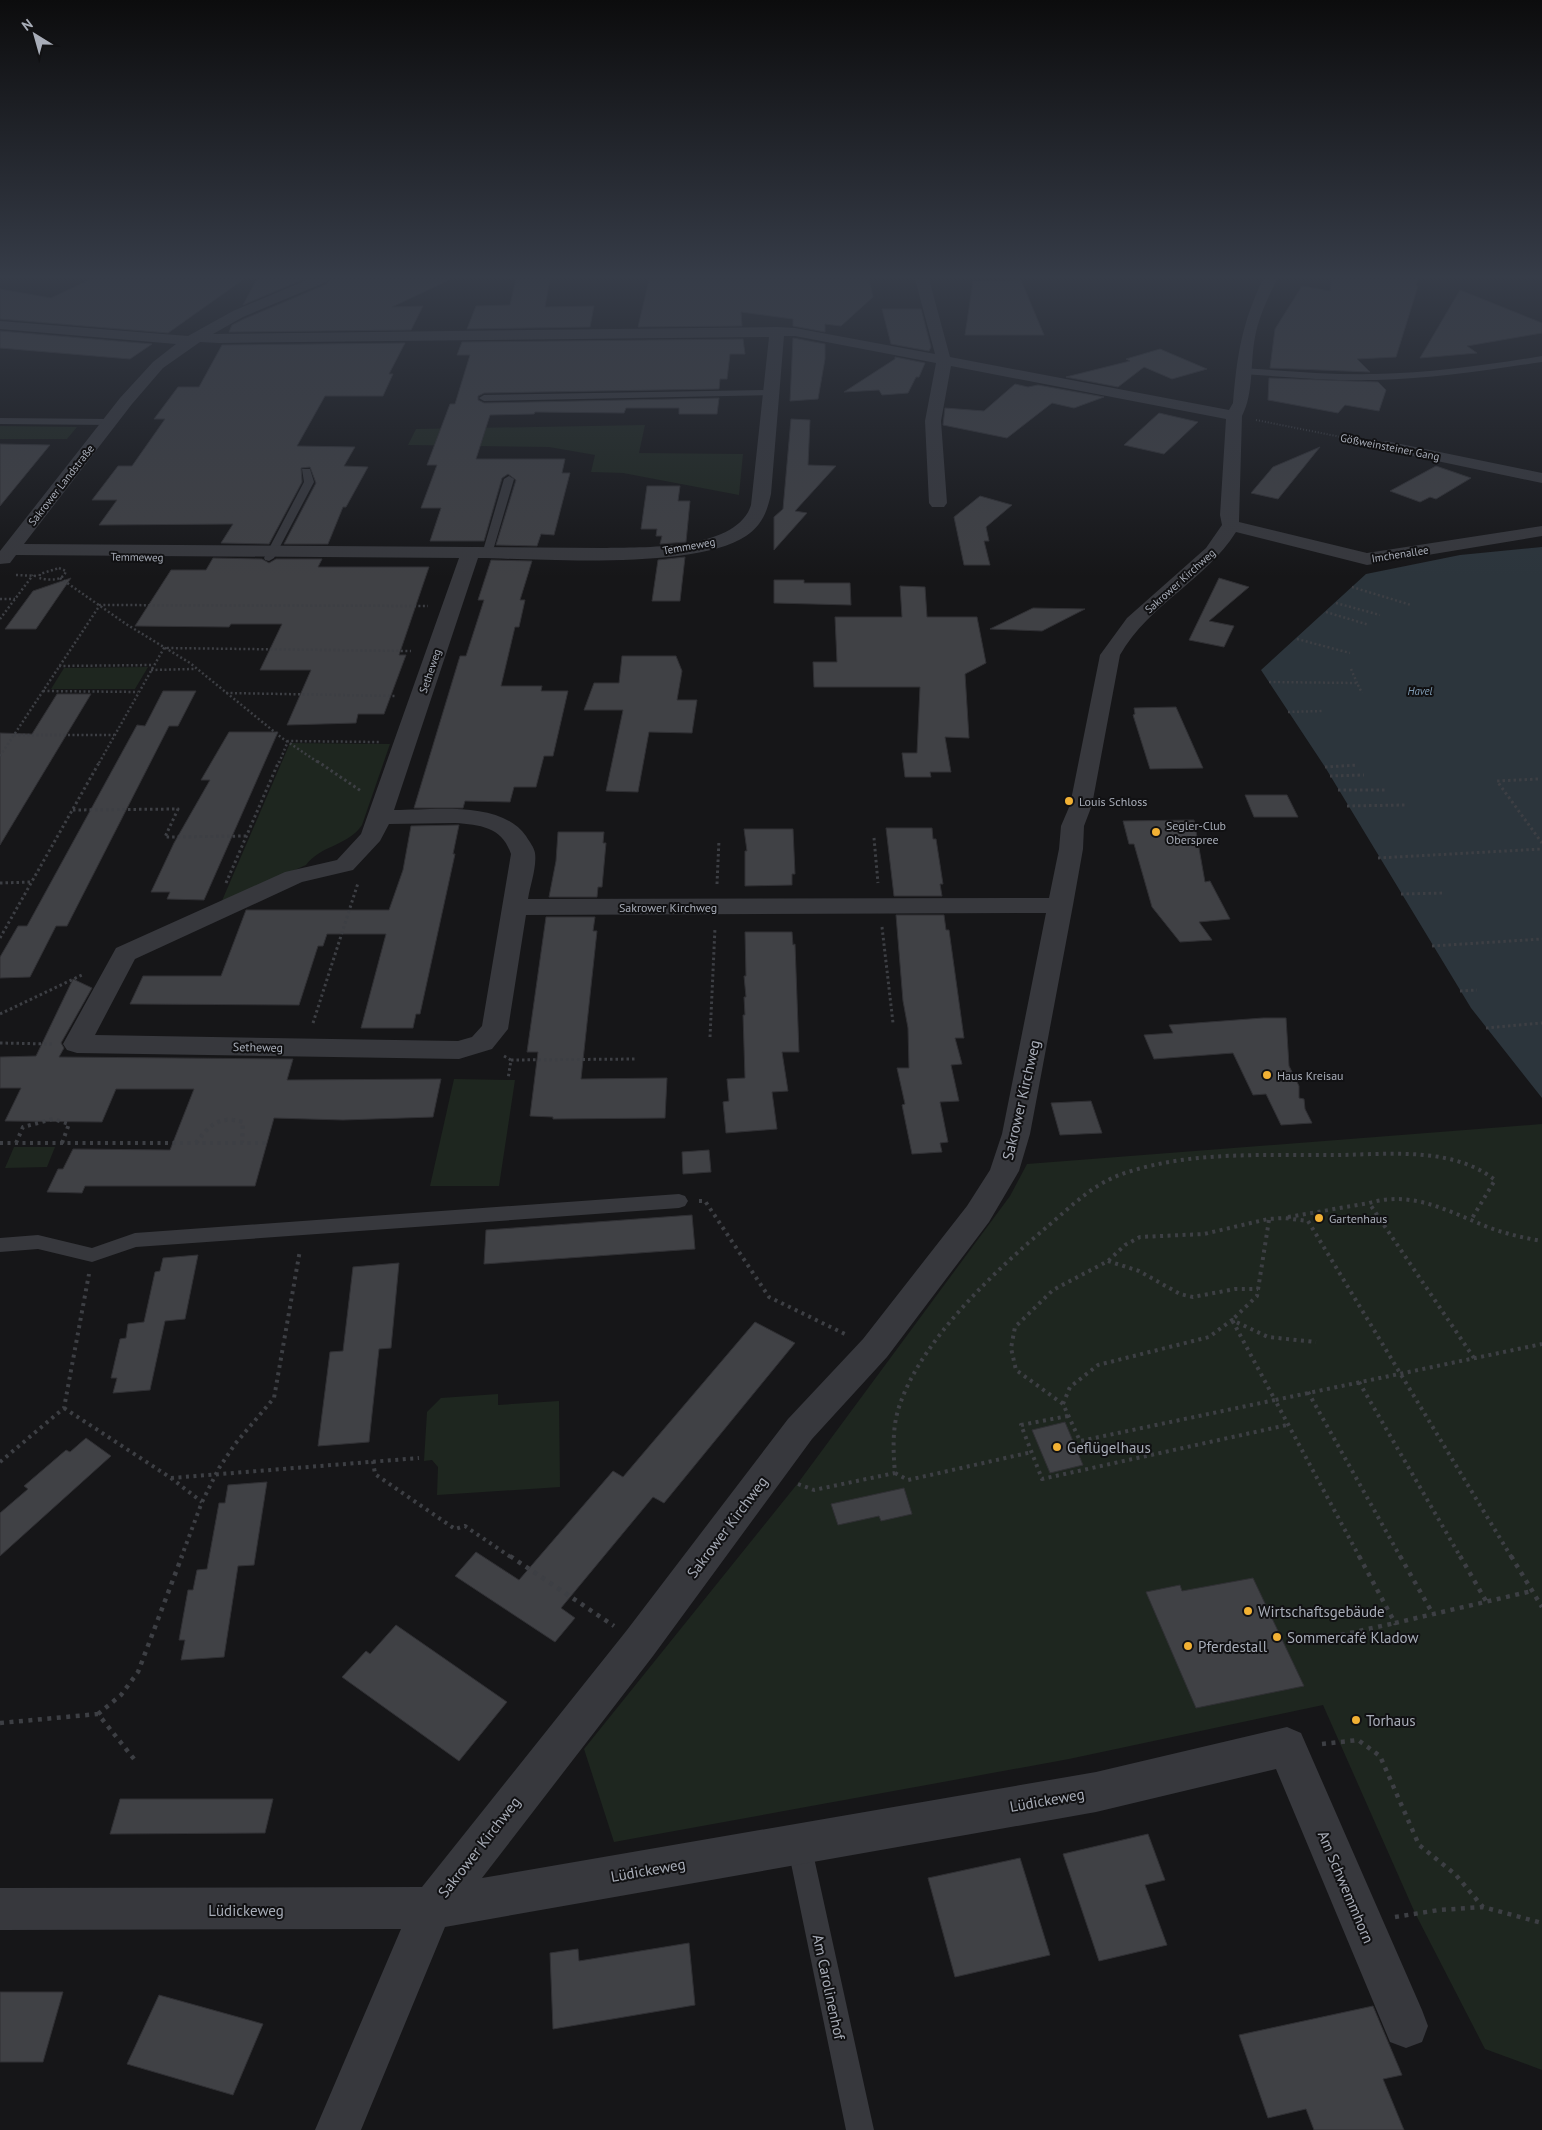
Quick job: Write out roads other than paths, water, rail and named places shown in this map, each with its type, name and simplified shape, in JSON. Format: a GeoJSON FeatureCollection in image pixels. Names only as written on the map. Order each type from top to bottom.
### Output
{"type":"FeatureCollection","features":[{"type":"Feature","properties":{"kind":"street","name":"Sakrower Landstraße"},"geometry":{"type":"LineString","coordinates":[[6,556],[110,422],[147,378]]}},
{"type":"Feature","properties":{"kind":"street","name":"Temmeweg"},"geometry":{"type":"LineString","coordinates":[[6,556],[271,555],[354,559],[367,552],[479,554],[640,553],[694,546],[734,535],[753,521],[762,494],[772,378]]}},
{"type":"Feature","properties":{"kind":"street"},"geometry":{"type":"LineString","coordinates":[[938,503],[934,421],[941,378]]}},
{"type":"Feature","properties":{"kind":"street"},"geometry":{"type":"LineString","coordinates":[[1036,378],[1234,416]]}},
{"type":"Feature","properties":{"kind":"street"},"geometry":{"type":"LineString","coordinates":[[1231,525],[1229,516],[1234,416],[1241,403],[1242,378]]}},
{"type":"Feature","properties":{"kind":"street","name":"Gößweinsteiner Gang"},"geometry":{"type":"LineString","coordinates":[[1386,446],[1542,478]]}},
{"type":"Feature","properties":{"kind":"street","name":"Imchenallee"},"geometry":{"type":"LineString","coordinates":[[1231,525],[1367,559],[1542,532]]}},
{"type":"Feature","properties":{"kind":"street","name":"Sakrower Kirchweg"},"geometry":{"type":"LineString","coordinates":[[338,2130],[432,1908],[640,1643],[800,1429],[875,1348],[978,1214],[1004,1171],[1016,1134],[1061,906],[1071,849],[1071,837],[1077,810],[1081,805],[1110,655],[1118,642],[1157,599],[1214,551],[1231,525]]}},
{"type":"Feature","properties":{"kind":"street","name":"Setheweg"},"geometry":{"type":"LineString","coordinates":[[383,812],[492,820],[508,829],[519,840],[523,854],[495,1029],[482,1043],[459,1050],[77,1044],[125,954],[294,877],[345,865],[372,836],[383,812],[452,606],[479,554]]}},
{"type":"Feature","properties":{"kind":"street","name":"Sakrower Kirchweg"},"geometry":{"type":"LineString","coordinates":[[515,907],[1061,906]]}},
{"type":"Feature","properties":{"kind":"street","name":"Lüdickeweg"},"geometry":{"type":"LineString","coordinates":[[0,1909],[432,1908],[1096,1792],[1287,1747]]}},
{"type":"Feature","properties":{"kind":"street","name":"Am Schwemmhorn"},"geometry":{"type":"LineString","coordinates":[[1287,1747],[1406,2026]]}},
{"type":"Feature","properties":{"kind":"lane"},"geometry":{"type":"LineString","coordinates":[[484,398],[771,393]]}},
{"type":"Feature","properties":{"kind":"lane"},"geometry":{"type":"LineString","coordinates":[[0,422],[110,422]]}},
{"type":"Feature","properties":{"kind":"lane"},"geometry":{"type":"LineString","coordinates":[[271,555],[309,482],[306,471]]}},
{"type":"Feature","properties":{"kind":"lane"},"geometry":{"type":"LineString","coordinates":[[479,554],[509,479]]}},
{"type":"Feature","properties":{"kind":"lane"},"geometry":{"type":"LineString","coordinates":[[0,1244],[38,1242],[92,1256],[135,1240],[678,1201]]}},
{"type":"Feature","properties":{"kind":"lane","name":"Am Carolinenhof"},"geometry":{"type":"LineString","coordinates":[[799,1844],[860,2130]]}},
{"type":"Feature","properties":{"kind":"water","name":"Havel"},"geometry":{"type":"Polygon","coordinates":[[[1542,547],[1542,1098],[1471,1008],[1325,767],[1261,670],[1366,574],[1460,555],[1542,547]]]}},
{"type":"Feature","properties":{"kind":"place","name":"Louis Schloss"},"geometry":{"type":"Point","coordinates":[1069,801]}},
{"type":"Feature","properties":{"kind":"place","name":"Segler-Club Oberspree"},"geometry":{"type":"Point","coordinates":[1156,832]}},
{"type":"Feature","properties":{"kind":"place","name":"Haus Kreisau"},"geometry":{"type":"Point","coordinates":[1267,1075]}},
{"type":"Feature","properties":{"kind":"place","name":"Gartenhaus"},"geometry":{"type":"Point","coordinates":[1319,1218]}},
{"type":"Feature","properties":{"kind":"place","name":"Geflügelhaus"},"geometry":{"type":"Point","coordinates":[1057,1447]}},
{"type":"Feature","properties":{"kind":"place","name":"Wirtschaftsgebäude"},"geometry":{"type":"Point","coordinates":[1248,1611]}},
{"type":"Feature","properties":{"kind":"place","name":"Sommercafé Kladow"},"geometry":{"type":"Point","coordinates":[1277,1637]}},
{"type":"Feature","properties":{"kind":"place","name":"Pferdestall"},"geometry":{"type":"Point","coordinates":[1188,1646]}},
{"type":"Feature","properties":{"kind":"place","name":"Torhaus"},"geometry":{"type":"Point","coordinates":[1356,1720]}}]}
